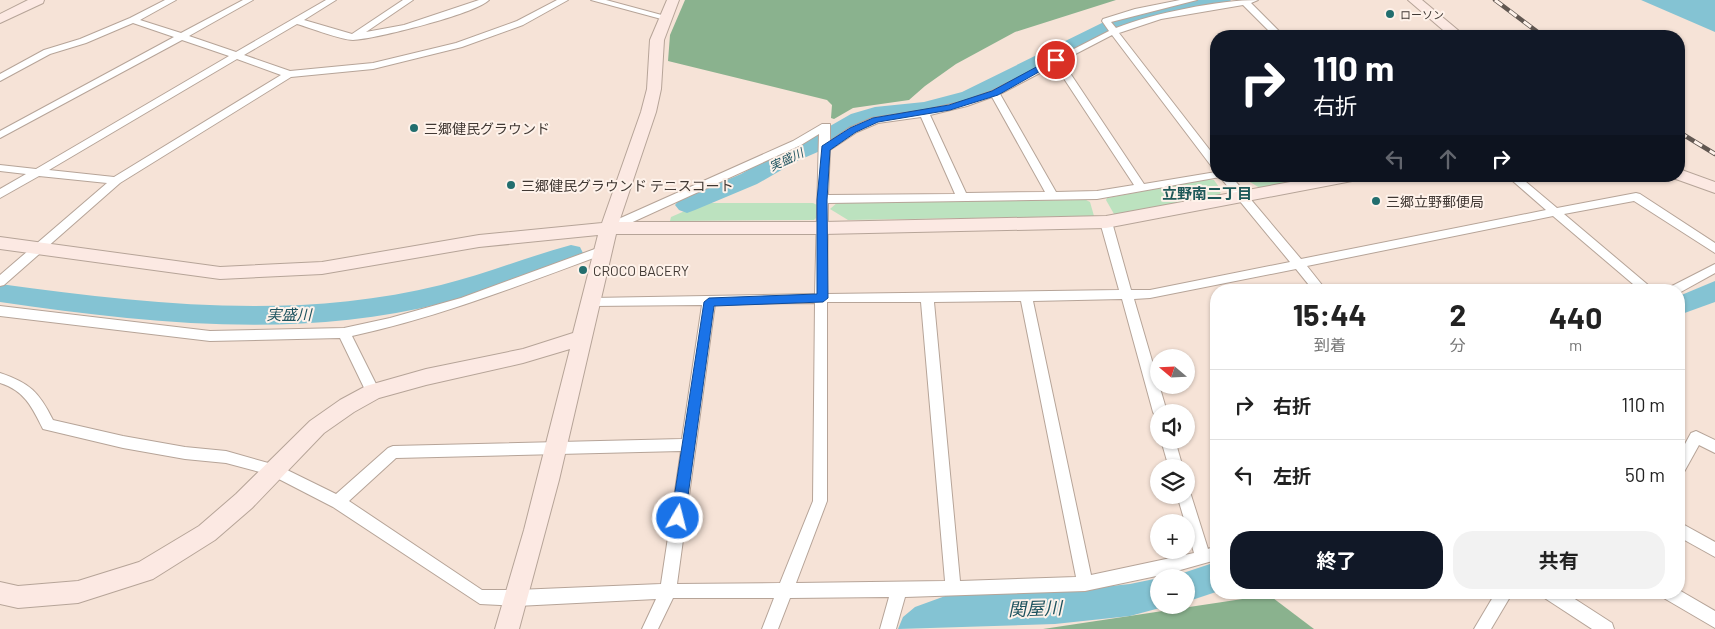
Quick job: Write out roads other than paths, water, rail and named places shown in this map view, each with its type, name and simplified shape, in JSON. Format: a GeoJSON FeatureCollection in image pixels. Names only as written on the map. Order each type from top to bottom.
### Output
{"type":"FeatureCollection","features":[{"type":"Feature","properties":{"kind":"main road"},"geometry":{"type":"LineString","coordinates":[[1414,0],[1451,30]]}},
{"type":"Feature","properties":{"kind":"street"},"geometry":{"type":"LineString","coordinates":[[0,19],[38,0]]}},
{"type":"Feature","properties":{"kind":"street"},"geometry":{"type":"LineString","coordinates":[[0,78],[47,52],[83,41],[133,20],[172,0]]}},
{"type":"Feature","properties":{"kind":"street"},"geometry":{"type":"LineString","coordinates":[[0,135],[249,0]]}},
{"type":"Feature","properties":{"kind":"street"},"geometry":{"type":"LineString","coordinates":[[0,194],[332,0]]}},
{"type":"Feature","properties":{"kind":"street"},"geometry":{"type":"LineString","coordinates":[[352,37],[409,0]]}},
{"type":"Feature","properties":{"kind":"street"},"geometry":{"type":"LineString","coordinates":[[297,21],[352,37],[406,27],[476,5],[485,0]]}},
{"type":"Feature","properties":{"kind":"street"},"geometry":{"type":"LineString","coordinates":[[133,20],[289,74],[373,66],[459,45],[520,23],[564,0]]}},
{"type":"Feature","properties":{"kind":"street"},"geometry":{"type":"LineString","coordinates":[[595,0],[665,17]]}},
{"type":"Feature","properties":{"kind":"street"},"geometry":{"type":"LineString","coordinates":[[507,629],[558,448],[581,338],[592,302],[609,228],[653,94],[656,45],[665,17],[674,0]]}},
{"type":"Feature","properties":{"kind":"street"},"geometry":{"type":"LineString","coordinates":[[1193,0],[1106,20],[1210,157]]}},
{"type":"Feature","properties":{"kind":"street"},"geometry":{"type":"LineString","coordinates":[[826,146],[853,130],[876,120],[924,114],[964,104],[995,93],[1114,30],[1160,17],[1246,1],[1273,30]]}},
{"type":"Feature","properties":{"kind":"street"},"geometry":{"type":"LineString","coordinates":[[1056,60],[1141,187]]}},
{"type":"Feature","properties":{"kind":"street"},"geometry":{"type":"LineString","coordinates":[[0,282],[116,181],[289,74]]}},
{"type":"Feature","properties":{"kind":"street"},"geometry":{"type":"LineString","coordinates":[[995,93],[1052,195]]}},
{"type":"Feature","properties":{"kind":"street"},"geometry":{"type":"LineString","coordinates":[[924,114],[962,197]]}},
{"type":"Feature","properties":{"kind":"street"},"geometry":{"type":"LineString","coordinates":[[609,228],[797,143],[826,126],[824,132],[826,146],[822,200],[823,298],[820,501],[770,629]]}},
{"type":"Feature","properties":{"kind":"street"},"geometry":{"type":"LineString","coordinates":[[0,168],[116,181]]}},
{"type":"Feature","properties":{"kind":"street"},"geometry":{"type":"LineString","coordinates":[[822,200],[1098,195],[1210,175]]}},
{"type":"Feature","properties":{"kind":"street"},"geometry":{"type":"LineString","coordinates":[[1685,176],[1715,188]]}},
{"type":"Feature","properties":{"kind":"street"},"geometry":{"type":"LineString","coordinates":[[1230,182],[1315,284]]}},
{"type":"Feature","properties":{"kind":"street"},"geometry":{"type":"LineString","coordinates":[[0,243],[220,273],[322,268],[479,241],[609,228],[823,228],[1106,222],[1320,182]]}},
{"type":"Feature","properties":{"kind":"street"},"geometry":{"type":"LineString","coordinates":[[1519,182],[1641,284]]}},
{"type":"Feature","properties":{"kind":"street"},"geometry":{"type":"LineString","coordinates":[[592,302],[709,302],[823,298],[1150,294],[1555,212],[1636,198],[1715,249]]}},
{"type":"Feature","properties":{"kind":"street"},"geometry":{"type":"LineString","coordinates":[[1106,222],[1158,404]]}},
{"type":"Feature","properties":{"kind":"street"},"geometry":{"type":"LineString","coordinates":[[0,311],[210,336],[344,332],[390,323],[465,301],[603,250]]}},
{"type":"Feature","properties":{"kind":"street"},"geometry":{"type":"LineString","coordinates":[[1685,284],[1715,268]]}},
{"type":"Feature","properties":{"kind":"street"},"geometry":{"type":"LineString","coordinates":[[1026,297],[1085,584]]}},
{"type":"Feature","properties":{"kind":"street"},"geometry":{"type":"LineString","coordinates":[[927,298],[953,587]]}},
{"type":"Feature","properties":{"kind":"street"},"geometry":{"type":"LineString","coordinates":[[650,629],[668,592],[709,302]]}},
{"type":"Feature","properties":{"kind":"street"},"geometry":{"type":"LineString","coordinates":[[344,332],[372,392]]}},
{"type":"Feature","properties":{"kind":"street"},"geometry":{"type":"LineString","coordinates":[[0,593],[18,597],[78,592],[145,571],[207,533],[244,501],[317,427],[347,406],[372,392],[426,376],[523,356],[581,338]]}},
{"type":"Feature","properties":{"kind":"street"},"geometry":{"type":"LineString","coordinates":[[0,378],[17,383],[35,397],[48,425],[123,442],[185,453],[226,457],[274,470],[338,502],[480,597],[517,598],[785,590],[899,590],[1085,584],[1210,556],[1188,504]]}},
{"type":"Feature","properties":{"kind":"street"},"geometry":{"type":"LineString","coordinates":[[1685,457],[1696,437],[1715,447]]}},
{"type":"Feature","properties":{"kind":"street"},"geometry":{"type":"LineString","coordinates":[[338,502],[393,452],[689,445]]}},
{"type":"Feature","properties":{"kind":"street"},"geometry":{"type":"LineString","coordinates":[[1685,532],[1715,550]]}},
{"type":"Feature","properties":{"kind":"street"},"geometry":{"type":"LineString","coordinates":[[888,629],[899,590]]}},
{"type":"Feature","properties":{"kind":"street"},"geometry":{"type":"LineString","coordinates":[[1482,629],[1500,599]]}},
{"type":"Feature","properties":{"kind":"street"},"geometry":{"type":"LineString","coordinates":[[1560,599],[1606,629]]}},
{"type":"Feature","properties":{"kind":"street"},"geometry":{"type":"LineString","coordinates":[[1680,599],[1715,620]]}},
{"type":"Feature","properties":{"kind":"water"},"geometry":{"type":"Polygon","coordinates":[[[1641,0],[1715,0],[1715,32],[1641,0]]]}},
{"type":"Feature","properties":{"kind":"waterway","name":"実盛川"},"geometry":{"type":"LineString","coordinates":[[687,205],[749,179],[789,156],[812,146],[858,118],[875,113],[925,108],[969,96],[1117,23],[1222,0]]}},
{"type":"Feature","properties":{"kind":"waterway","name":"実盛川"},"geometry":{"type":"LineString","coordinates":[[0,293],[108,308],[187,314],[257,316],[325,313],[399,303],[443,294],[571,253]]}},
{"type":"Feature","properties":{"kind":"waterway","name":"関屋川"},"geometry":{"type":"LineString","coordinates":[[1685,304],[1715,290]]}},
{"type":"Feature","properties":{"kind":"waterway","name":"関屋川"},"geometry":{"type":"LineString","coordinates":[[1195,584],[1210,579]]}},
{"type":"Feature","properties":{"kind":"waterway","name":"関屋川"},"geometry":{"type":"LineString","coordinates":[[915,629],[927,618],[948,611],[1055,608],[1130,600],[1150,596]]}},
{"type":"Feature","properties":{"kind":"railway"},"geometry":{"type":"LineString","coordinates":[[1495,0],[1535,30]]}},
{"type":"Feature","properties":{"kind":"railway"},"geometry":{"type":"LineString","coordinates":[[1685,136],[1715,154]]}},
{"type":"Feature","properties":{"kind":"place","name":"ローソン"},"geometry":{"type":"Point","coordinates":[1390,14]}},
{"type":"Feature","properties":{"kind":"place","name":"三郷健民グラウンド"},"geometry":{"type":"Point","coordinates":[414,128]}},
{"type":"Feature","properties":{"kind":"place","name":"三郷健民グラウンド テニスコート"},"geometry":{"type":"Point","coordinates":[511,185]}},
{"type":"Feature","properties":{"kind":"place","name":"三郷立野郵便局"},"geometry":{"type":"Point","coordinates":[1376,201]}},
{"type":"Feature","properties":{"kind":"place","name":"CROCO BACERY"},"geometry":{"type":"Point","coordinates":[583,270]}},
{"type":"Feature","properties":{"kind":"district","name":"立野南二丁目"},"geometry":{"type":"Point","coordinates":[1207,193]}}]}
